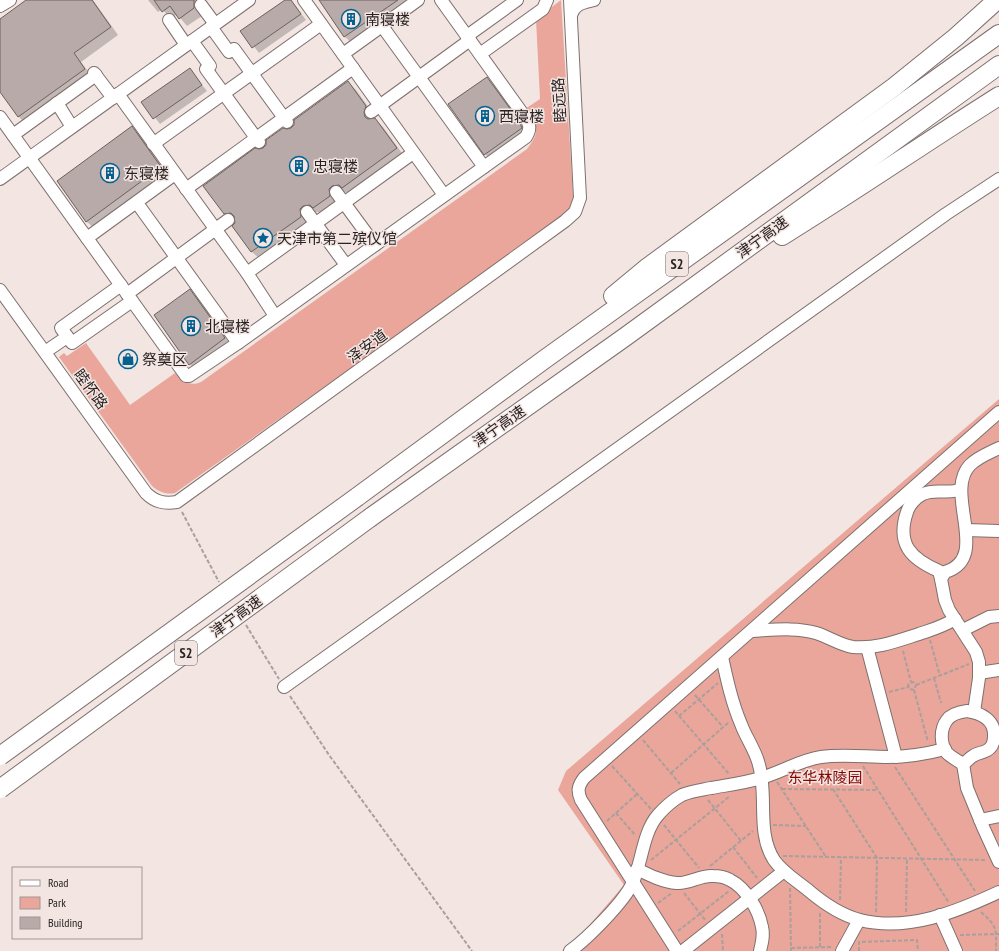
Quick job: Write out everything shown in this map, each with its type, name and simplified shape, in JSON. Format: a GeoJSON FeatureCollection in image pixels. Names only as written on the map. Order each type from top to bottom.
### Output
{"type":"FeatureCollection","features":[{"type":"Feature","properties":{"kind":"highway"},"geometry":{"type":"LineString","coordinates":[[545,359],[612,298],[648,268],[894,87],[956,37],[997,0]]}},
{"type":"Feature","properties":{"kind":"highway","name":"津宁高速"},"geometry":{"type":"LineString","coordinates":[[0,756],[358,497],[545,359],[999,34]]}},
{"type":"Feature","properties":{"kind":"highway","name":"津宁高速"},"geometry":{"type":"LineString","coordinates":[[0,789],[371,516],[625,337],[999,65]]}},
{"type":"Feature","properties":{"kind":"highway"},"geometry":{"type":"LineString","coordinates":[[625,337],[999,96]]}},
{"type":"Feature","properties":{"kind":"highway"},"geometry":{"type":"LineString","coordinates":[[973,112],[999,105]]}},
{"type":"Feature","properties":{"kind":"street"},"geometry":{"type":"LineString","coordinates":[[0,6],[10,0]]}},
{"type":"Feature","properties":{"kind":"street"},"geometry":{"type":"LineString","coordinates":[[0,179],[249,0]]}},
{"type":"Feature","properties":{"kind":"street"},"geometry":{"type":"LineString","coordinates":[[304,0],[353,68],[375,109],[414,153],[444,195]]}},
{"type":"Feature","properties":{"kind":"street"},"geometry":{"type":"LineString","coordinates":[[343,54],[418,0]]}},
{"type":"Feature","properties":{"kind":"street"},"geometry":{"type":"LineString","coordinates":[[0,117],[186,376],[191,375],[526,137],[530,127],[525,117],[441,0]]}},
{"type":"Feature","properties":{"kind":"street"},"geometry":{"type":"LineString","coordinates":[[375,109],[419,78],[517,0]]}},
{"type":"Feature","properties":{"kind":"street"},"geometry":{"type":"LineString","coordinates":[[480,54],[543,9],[547,0]]}},
{"type":"Feature","properties":{"kind":"street","name":"睦远路"},"geometry":{"type":"LineString","coordinates":[[570,0],[580,198]]}},
{"type":"Feature","properties":{"kind":"street"},"geometry":{"type":"LineString","coordinates":[[571,15],[574,7],[578,4],[594,0]]}},
{"type":"Feature","properties":{"kind":"street"},"geometry":{"type":"LineString","coordinates":[[201,5],[213,26],[232,51],[252,73],[286,120]]}},
{"type":"Feature","properties":{"kind":"street"},"geometry":{"type":"LineString","coordinates":[[169,20],[208,67],[224,93],[257,140]]}},
{"type":"Feature","properties":{"kind":"street"},"geometry":{"type":"LineString","coordinates":[[153,144],[321,24]]}},
{"type":"Feature","properties":{"kind":"street"},"geometry":{"type":"LineString","coordinates":[[382,26],[484,167]]}},
{"type":"Feature","properties":{"kind":"street"},"geometry":{"type":"LineString","coordinates":[[186,189],[286,120],[353,68]]}},
{"type":"Feature","properties":{"kind":"street"},"geometry":{"type":"LineString","coordinates":[[13,135],[57,104],[95,74],[115,96],[153,144],[216,229],[275,316]]}},
{"type":"Feature","properties":{"kind":"street"},"geometry":{"type":"LineString","coordinates":[[57,104],[72,127]]}},
{"type":"Feature","properties":{"kind":"street"},"geometry":{"type":"LineString","coordinates":[[247,273],[414,153]]}},
{"type":"Feature","properties":{"kind":"street"},"geometry":{"type":"LineString","coordinates":[[87,238],[175,174]]}},
{"type":"Feature","properties":{"kind":"street"},"geometry":{"type":"LineString","coordinates":[[284,687],[946,214],[999,179]]}},
{"type":"Feature","properties":{"kind":"street"},"geometry":{"type":"LineString","coordinates":[[336,192],[375,245]]}},
{"type":"Feature","properties":{"kind":"street","name":"泽安道"},"geometry":{"type":"LineString","coordinates":[[177,502],[565,221],[575,212],[580,198]]}},
{"type":"Feature","properties":{"kind":"street"},"geometry":{"type":"LineString","coordinates":[[137,203],[238,343]]}},
{"type":"Feature","properties":{"kind":"street"},"geometry":{"type":"LineString","coordinates":[[307,212],[346,265]]}},
{"type":"Feature","properties":{"kind":"street"},"geometry":{"type":"LineString","coordinates":[[127,293],[72,343],[61,328],[127,293],[228,220]]}},
{"type":"Feature","properties":{"kind":"street","name":"睦怀路"},"geometry":{"type":"LineString","coordinates":[[0,290],[146,493],[152,499],[160,502],[177,502]]}},
{"type":"Feature","properties":{"kind":"street"},"geometry":{"type":"LineString","coordinates":[[45,352],[67,337]]}},
{"type":"Feature","properties":{"kind":"street"},"geometry":{"type":"LineString","coordinates":[[677,951],[598,829],[581,800],[578,793],[578,788],[584,778],[999,412]]}},
{"type":"Feature","properties":{"kind":"street"},"geometry":{"type":"LineString","coordinates":[[942,574],[955,567],[963,558],[966,542],[966,530],[959,493],[965,474],[970,466],[984,455],[999,448]]}},
{"type":"Feature","properties":{"kind":"street"},"geometry":{"type":"LineString","coordinates":[[942,574],[919,561],[906,546],[903,537],[905,517],[908,509],[921,494],[931,490],[959,493]]}},
{"type":"Feature","properties":{"kind":"street"},"geometry":{"type":"LineString","coordinates":[[966,530],[999,531]]}},
{"type":"Feature","properties":{"kind":"street"},"geometry":{"type":"LineString","coordinates":[[942,574],[945,600],[949,610],[976,652],[979,667],[974,712]]}},
{"type":"Feature","properties":{"kind":"street"},"geometry":{"type":"LineString","coordinates":[[963,630],[989,617],[999,616]]}},
{"type":"Feature","properties":{"kind":"street"},"geometry":{"type":"LineString","coordinates":[[752,630],[800,630],[816,633],[853,647],[867,647],[887,645],[941,628],[955,619]]}},
{"type":"Feature","properties":{"kind":"street"},"geometry":{"type":"LineString","coordinates":[[867,647],[880,695],[893,757]]}},
{"type":"Feature","properties":{"kind":"street"},"geometry":{"type":"LineString","coordinates":[[722,657],[737,714],[759,764],[767,776],[764,824],[768,846],[774,860],[787,873],[820,899],[840,912],[859,920],[876,922],[906,923],[940,915],[978,902],[999,892]]}},
{"type":"Feature","properties":{"kind":"street"},"geometry":{"type":"LineString","coordinates":[[979,667],[999,670]]}},
{"type":"Feature","properties":{"kind":"street"},"geometry":{"type":"LineString","coordinates":[[963,764],[973,756],[989,750],[996,738],[992,724],[988,719],[974,712],[960,712],[947,719],[944,726],[942,740],[945,749],[950,756],[963,764],[967,788],[998,860]]}},
{"type":"Feature","properties":{"kind":"street"},"geometry":{"type":"LineString","coordinates":[[577,949],[611,912],[633,883],[651,825],[657,816],[672,802],[688,793],[741,783],[767,776],[788,767],[820,757],[893,757],[931,753],[945,749]]}},
{"type":"Feature","properties":{"kind":"street"},"geometry":{"type":"LineString","coordinates":[[980,820],[999,816]]}},
{"type":"Feature","properties":{"kind":"street"},"geometry":{"type":"LineString","coordinates":[[637,867],[657,878],[681,884],[698,877],[711,876],[721,877],[737,884],[749,899],[761,920],[763,936],[760,951]]}},
{"type":"Feature","properties":{"kind":"street"},"geometry":{"type":"LineString","coordinates":[[682,951],[764,887],[787,873]]}},
{"type":"Feature","properties":{"kind":"street"},"geometry":{"type":"LineString","coordinates":[[940,915],[956,951]]}},
{"type":"Feature","properties":{"kind":"street"},"geometry":{"type":"LineString","coordinates":[[843,949],[859,920]]}},
{"type":"Feature","properties":{"kind":"path"},"geometry":{"type":"LineString","coordinates":[[177,502],[219,582]]}},
{"type":"Feature","properties":{"kind":"path"},"geometry":{"type":"LineString","coordinates":[[245,622],[284,687],[329,754],[472,951]]}},
{"type":"Feature","properties":{"kind":"path"},"geometry":{"type":"LineString","coordinates":[[930,638],[940,676]]}},
{"type":"Feature","properties":{"kind":"path"},"geometry":{"type":"LineString","coordinates":[[900,641],[911,682],[908,685],[909,687]]}},
{"type":"Feature","properties":{"kind":"path"},"geometry":{"type":"LineString","coordinates":[[931,753],[914,690],[916,685],[968,664],[979,667]]}},
{"type":"Feature","properties":{"kind":"path"},"geometry":{"type":"LineString","coordinates":[[934,678],[941,703]]}},
{"type":"Feature","properties":{"kind":"path"},"geometry":{"type":"LineString","coordinates":[[679,716],[722,679]]}},
{"type":"Feature","properties":{"kind":"path"},"geometry":{"type":"LineString","coordinates":[[911,682],[916,685]]}},
{"type":"Feature","properties":{"kind":"path"},"geometry":{"type":"LineString","coordinates":[[688,687],[723,727]]}},
{"type":"Feature","properties":{"kind":"path"},"geometry":{"type":"LineString","coordinates":[[880,695],[909,687],[914,690]]}},
{"type":"Feature","properties":{"kind":"path"},"geometry":{"type":"LineString","coordinates":[[637,867],[644,866],[741,788],[741,783],[703,744],[669,704]]}},
{"type":"Feature","properties":{"kind":"path"},"geometry":{"type":"LineString","coordinates":[[671,773],[737,714]]}},
{"type":"Feature","properties":{"kind":"path"},"geometry":{"type":"LineString","coordinates":[[636,733],[688,793]]}},
{"type":"Feature","properties":{"kind":"path"},"geometry":{"type":"LineString","coordinates":[[857,757],[954,910]]}},
{"type":"Feature","properties":{"kind":"path"},"geometry":{"type":"LineString","coordinates":[[893,757],[956,859],[978,902],[981,912],[993,923],[998,934],[996,951]]}},
{"type":"Feature","properties":{"kind":"path"},"geometry":{"type":"LineString","coordinates":[[606,759],[657,816],[702,872],[681,884],[650,910]]}},
{"type":"Feature","properties":{"kind":"path"},"geometry":{"type":"LineString","coordinates":[[767,776],[782,789],[826,857]]}},
{"type":"Feature","properties":{"kind":"path"},"geometry":{"type":"LineString","coordinates":[[782,789],[878,790]]}},
{"type":"Feature","properties":{"kind":"path"},"geometry":{"type":"LineString","coordinates":[[833,789],[877,858],[876,922]]}},
{"type":"Feature","properties":{"kind":"path"},"geometry":{"type":"LineString","coordinates":[[700,790],[741,841]]}},
{"type":"Feature","properties":{"kind":"path"},"geometry":{"type":"LineString","coordinates":[[598,829],[637,794]]}},
{"type":"Feature","properties":{"kind":"path"},"geometry":{"type":"LineString","coordinates":[[616,813],[644,845]]}},
{"type":"Feature","properties":{"kind":"path"},"geometry":{"type":"LineString","coordinates":[[708,867],[764,824],[806,826]]}},
{"type":"Feature","properties":{"kind":"path"},"geometry":{"type":"LineString","coordinates":[[733,847],[764,887]]}},
{"type":"Feature","properties":{"kind":"path"},"geometry":{"type":"LineString","coordinates":[[772,856],[998,860]]}},
{"type":"Feature","properties":{"kind":"path"},"geometry":{"type":"LineString","coordinates":[[840,912],[841,857]]}},
{"type":"Feature","properties":{"kind":"path"},"geometry":{"type":"LineString","coordinates":[[906,923],[907,858]]}},
{"type":"Feature","properties":{"kind":"path"},"geometry":{"type":"LineString","coordinates":[[787,873],[791,949],[843,949]]}},
{"type":"Feature","properties":{"kind":"path"},"geometry":{"type":"LineString","coordinates":[[681,884],[712,928]]}},
{"type":"Feature","properties":{"kind":"path"},"geometry":{"type":"LineString","coordinates":[[669,938],[737,884]]}},
{"type":"Feature","properties":{"kind":"path"},"geometry":{"type":"LineString","coordinates":[[820,899],[820,948]]}},
{"type":"Feature","properties":{"kind":"path"},"geometry":{"type":"LineString","coordinates":[[722,920],[723,951]]}},
{"type":"Feature","properties":{"kind":"path"},"geometry":{"type":"LineString","coordinates":[[955,936],[998,934]]}},
{"type":"Feature","properties":{"kind":"path"},"geometry":{"type":"LineString","coordinates":[[859,951],[858,942],[918,940],[918,951]]}},
{"type":"Feature","properties":{"kind":"green space"},"geometry":{"type":"Polygon","coordinates":[[[561,0],[573,195],[569,210],[563,217],[175,493],[169,494],[157,490],[152,486],[59,357],[64,353],[67,356],[86,343],[130,405],[175,373],[187,382],[193,384],[201,382],[527,149],[535,137],[536,129],[525,109],[540,99],[536,19],[561,0]]]}},
{"type":"Feature","properties":{"kind":"green space","name":"东华林陵园"},"geometry":{"type":"Polygon","coordinates":[[[999,399],[999,951],[562,951],[574,943],[624,885],[558,790],[566,771],[999,399]]]}},
{"type":"Feature","properties":{"kind":"building"},"geometry":{"type":"Polygon","coordinates":[[[26,0],[92,0],[111,27],[74,53],[85,69],[18,117],[0,92],[0,19],[26,0]]]}},
{"type":"Feature","properties":{"kind":"building"},"geometry":{"type":"Polygon","coordinates":[[[154,0],[194,0],[194,8],[179,19],[170,6],[162,12],[154,0]]]}},
{"type":"Feature","properties":{"kind":"building"},"geometry":{"type":"Polygon","coordinates":[[[285,0],[291,0],[301,14],[252,48],[240,31],[285,0]]]}},
{"type":"Feature","properties":{"kind":"building","name":"南寝楼"},"geometry":{"type":"Polygon","coordinates":[[[319,0],[398,0],[344,37],[319,0]]]}},
{"type":"Feature","properties":{"kind":"building"},"geometry":{"type":"Polygon","coordinates":[[[190,68],[202,85],[153,119],[141,102],[190,68]]]}},
{"type":"Feature","properties":{"kind":"building","name":"西寝楼"},"geometry":{"type":"Polygon","coordinates":[[[487,77],[519,121],[522,128],[484,155],[448,104],[487,77]]]}},
{"type":"Feature","properties":{"kind":"building","name":"忠寝楼"},"geometry":{"type":"Polygon","coordinates":[[[348,81],[366,106],[364,112],[365,117],[368,119],[375,118],[397,148],[342,188],[339,185],[332,186],[329,189],[330,196],[313,208],[310,205],[303,206],[300,209],[301,217],[251,252],[232,226],[235,223],[234,216],[231,213],[224,214],[203,186],[255,148],[263,148],[266,145],[266,140],[283,128],[291,128],[294,125],[294,120],[348,81]]]}},
{"type":"Feature","properties":{"kind":"building","name":"东寝楼"},"geometry":{"type":"Polygon","coordinates":[[[132,126],[161,167],[86,222],[57,181],[132,126]]]}},
{"type":"Feature","properties":{"kind":"building","name":"北寝楼"},"geometry":{"type":"Polygon","coordinates":[[[190,289],[225,338],[189,365],[154,315],[190,289]]]}},
{"type":"Feature","properties":{"kind":"place","name":"南寝楼"},"geometry":{"type":"Point","coordinates":[351,19]}},
{"type":"Feature","properties":{"kind":"place","name":"西寝楼"},"geometry":{"type":"Point","coordinates":[485,116]}},
{"type":"Feature","properties":{"kind":"place","name":"忠寝楼"},"geometry":{"type":"Point","coordinates":[299,166]}},
{"type":"Feature","properties":{"kind":"place","name":"东寝楼"},"geometry":{"type":"Point","coordinates":[110,173]}},
{"type":"Feature","properties":{"kind":"place","name":"天津市第二殡仪馆"},"geometry":{"type":"Point","coordinates":[263,238]}},
{"type":"Feature","properties":{"kind":"place","name":"北寝楼"},"geometry":{"type":"Point","coordinates":[191,326]}},
{"type":"Feature","properties":{"kind":"place","name":"祭奠区"},"geometry":{"type":"Point","coordinates":[128,359]}}]}
